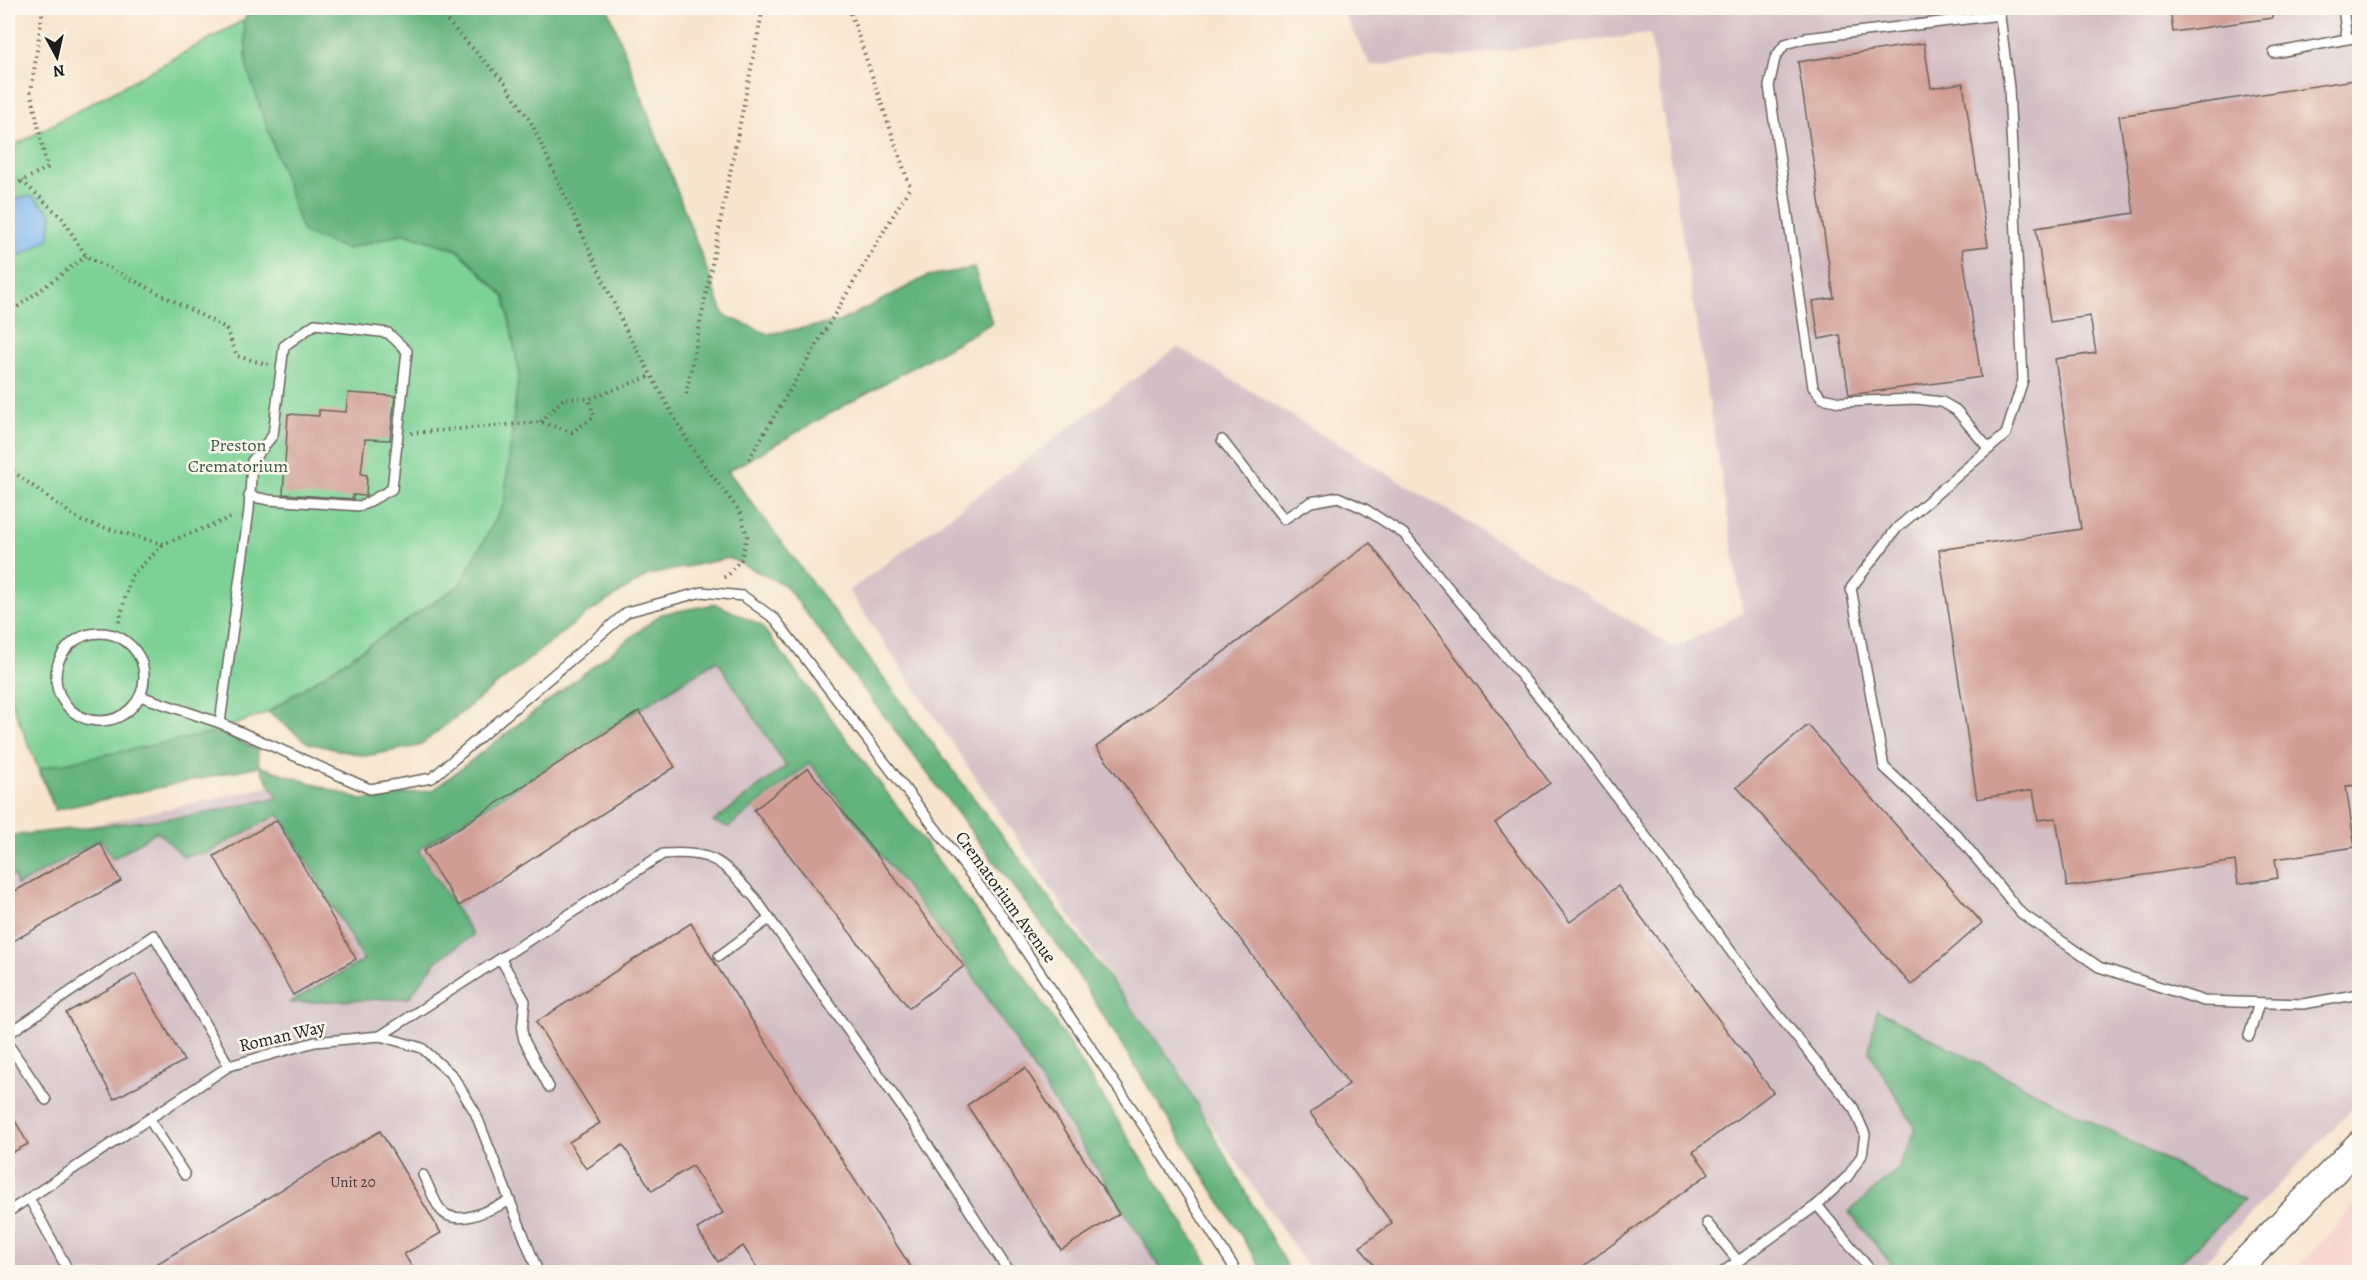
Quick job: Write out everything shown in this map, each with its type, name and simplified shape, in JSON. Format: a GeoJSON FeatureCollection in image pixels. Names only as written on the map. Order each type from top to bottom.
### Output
{"type":"FeatureCollection","features":[{"type":"Feature","properties":{"kind":"main road"},"geometry":{"type":"LineString","coordinates":[[2235,1272],[2360,1143]]}},
{"type":"Feature","properties":{"kind":"lane"},"geometry":{"type":"LineString","coordinates":[[2343,8],[2347,39]]}},
{"type":"Feature","properties":{"kind":"lane"},"geometry":{"type":"LineString","coordinates":[[1989,449],[1956,410],[1942,402],[1916,399],[1840,402],[1822,398],[1813,387],[1769,86],[1775,58],[1785,44],[1806,38],[2000,11],[2009,88],[2023,381],[2006,434],[1989,449],[1898,528],[1851,588],[1884,767],[1957,835],[2021,913],[2098,967],[2204,1001],[2303,1004],[2360,994]]}},
{"type":"Feature","properties":{"kind":"lane"},"geometry":{"type":"LineString","coordinates":[[2274,52],[2360,37]]}},
{"type":"Feature","properties":{"kind":"lane"},"geometry":{"type":"LineString","coordinates":[[220,723],[249,510],[249,496],[252,461],[273,435],[284,346],[315,324],[388,333],[407,351],[393,489],[361,506],[269,500],[249,496]]}},
{"type":"Feature","properties":{"kind":"lane"},"geometry":{"type":"LineString","coordinates":[[1222,440],[1284,519],[1311,502],[1338,497],[1365,509],[1404,534],[1572,736],[1772,1007],[1852,1107],[1865,1134],[1862,1155],[1848,1176],[1816,1205],[1723,1272]]}},
{"type":"Feature","properties":{"kind":"lane"},"geometry":{"type":"LineString","coordinates":[[140,696],[220,723],[370,789],[432,778],[627,612],[702,592]]}},
{"type":"Feature","properties":{"kind":"lane","name":"Crematorium Avenue"},"geometry":{"type":"LineString","coordinates":[[702,592],[743,596],[775,619],[998,910],[1145,1128],[1237,1272]]}},
{"type":"Feature","properties":{"kind":"lane"},"geometry":{"type":"LineString","coordinates":[[92,633],[107,633],[121,638],[133,646],[141,659],[144,674],[140,696],[131,708],[119,717],[97,720],[76,714],[65,704],[58,691],[56,676],[59,661],[66,649],[78,639],[92,633]]}},
{"type":"Feature","properties":{"kind":"lane"},"geometry":{"type":"LineString","coordinates":[[380,1036],[663,854],[690,852],[707,856],[726,867],[754,898],[918,1130],[1009,1272]]}},
{"type":"Feature","properties":{"kind":"lane"},"geometry":{"type":"LineString","coordinates":[[719,956],[769,919]]}},
{"type":"Feature","properties":{"kind":"lane"},"geometry":{"type":"LineString","coordinates":[[8,1034],[154,935],[229,1066]]}},
{"type":"Feature","properties":{"kind":"lane"},"geometry":{"type":"LineString","coordinates":[[500,958],[525,1001],[522,1031],[524,1041],[549,1087]]}},
{"type":"Feature","properties":{"kind":"lane"},"geometry":{"type":"LineString","coordinates":[[2249,1036],[2259,1003]]}},
{"type":"Feature","properties":{"kind":"lane","name":"Roman Way"},"geometry":{"type":"LineString","coordinates":[[8,1212],[229,1066],[315,1042],[380,1036],[422,1048],[452,1075],[475,1112],[538,1272]]}},
{"type":"Feature","properties":{"kind":"lane"},"geometry":{"type":"LineString","coordinates":[[8,1044],[46,1100]]}},
{"type":"Feature","properties":{"kind":"lane"},"geometry":{"type":"LineString","coordinates":[[149,1119],[185,1175]]}},
{"type":"Feature","properties":{"kind":"lane"},"geometry":{"type":"LineString","coordinates":[[423,1175],[439,1207],[446,1215],[454,1217],[475,1215],[510,1201]]}},
{"type":"Feature","properties":{"kind":"lane"},"geometry":{"type":"LineString","coordinates":[[29,1198],[69,1272]]}},
{"type":"Feature","properties":{"kind":"lane"},"geometry":{"type":"LineString","coordinates":[[1816,1205],[1872,1272]]}},
{"type":"Feature","properties":{"kind":"lane"},"geometry":{"type":"LineString","coordinates":[[1707,1223],[1738,1262]]}},
{"type":"Feature","properties":{"kind":"path"},"geometry":{"type":"LineString","coordinates":[[8,186],[47,168],[31,92],[43,8]]}},
{"type":"Feature","properties":{"kind":"path"},"geometry":{"type":"LineString","coordinates":[[435,8],[505,83],[532,124],[626,330],[692,449],[740,512],[747,536],[741,559],[729,574],[702,592]]}},
{"type":"Feature","properties":{"kind":"path"},"geometry":{"type":"LineString","coordinates":[[686,394],[763,8]]}},
{"type":"Feature","properties":{"kind":"path"},"geometry":{"type":"LineString","coordinates":[[749,459],[910,187],[849,8]]}},
{"type":"Feature","properties":{"kind":"path"},"geometry":{"type":"LineString","coordinates":[[22,181],[62,218],[86,256],[226,328],[237,356],[281,369]]}},
{"type":"Feature","properties":{"kind":"path"},"geometry":{"type":"LineString","coordinates":[[8,314],[86,256]]}},
{"type":"Feature","properties":{"kind":"path"},"geometry":{"type":"LineString","coordinates":[[541,422],[564,398],[589,399],[651,376]]}},
{"type":"Feature","properties":{"kind":"path"},"geometry":{"type":"LineString","coordinates":[[398,434],[541,422],[572,432],[594,417],[589,399]]}},
{"type":"Feature","properties":{"kind":"path"},"geometry":{"type":"LineString","coordinates":[[8,468],[81,521],[163,544]]}},
{"type":"Feature","properties":{"kind":"path"},"geometry":{"type":"LineString","coordinates":[[119,622],[131,576],[163,544],[249,510]]}},
{"type":"Feature","properties":{"kind":"shaded area"},"geometry":{"type":"Polygon","coordinates":[[[1341,8],[2359,8],[2359,1102],[2194,1272],[1311,1272],[849,591],[1178,347],[1675,648],[1743,613],[1650,34],[1371,66],[1341,8]]]}},
{"type":"Feature","properties":{"kind":"shaded area"},"geometry":{"type":"Polygon","coordinates":[[[732,639],[810,763],[967,966],[1163,1272],[8,1272],[8,843],[301,780],[346,850],[732,639]]]}},
{"type":"Feature","properties":{"kind":"shaded area"},"geometry":{"type":"Polygon","coordinates":[[[2359,1201],[2359,1272],[2293,1272],[2359,1201]]]}},
{"type":"Feature","properties":{"kind":"green space"},"geometry":{"type":"Polygon","coordinates":[[[251,8],[608,8],[724,315],[768,334],[839,322],[928,276],[974,268],[992,323],[728,471],[1176,1067],[1290,1272],[1264,1272],[1070,962],[785,585],[729,558],[648,575],[585,615],[419,746],[365,756],[308,743],[268,712],[459,586],[504,504],[519,371],[505,297],[458,250],[404,233],[346,249],[303,233],[247,68],[244,20],[251,8]]]}},
{"type":"Feature","properties":{"kind":"green space","name":"Preston Crematorium"},"geometry":{"type":"Polygon","coordinates":[[[244,20],[247,68],[346,249],[404,233],[458,250],[505,297],[519,371],[504,504],[459,586],[268,712],[219,731],[257,749],[55,810],[8,693],[8,149],[244,20]]]}},
{"type":"Feature","properties":{"kind":"green space"},"geometry":{"type":"Polygon","coordinates":[[[716,604],[761,625],[1032,986],[1214,1272],[1163,1272],[967,966],[810,763],[729,827],[713,822],[786,766],[717,660],[418,850],[473,935],[436,961],[409,998],[289,1003],[364,960],[279,814],[209,852],[183,856],[157,831],[113,859],[101,839],[17,886],[14,875],[8,878],[8,836],[189,816],[278,798],[259,766],[362,800],[433,790],[661,614],[716,604]]]}},
{"type":"Feature","properties":{"kind":"green space"},"geometry":{"type":"Polygon","coordinates":[[[218,732],[257,749],[259,766],[55,810],[39,768],[218,732]]]}},
{"type":"Feature","properties":{"kind":"green space"},"geometry":{"type":"Polygon","coordinates":[[[1877,1010],[2244,1201],[2170,1272],[1898,1272],[1849,1212],[1899,1168],[1916,1129],[1869,1051],[1877,1010]]]}},
{"type":"Feature","properties":{"kind":"water"},"geometry":{"type":"Polygon","coordinates":[[[32,196],[52,214],[49,239],[14,259],[8,243],[8,204],[13,199],[32,196]]]}},
{"type":"Feature","properties":{"kind":"building"},"geometry":{"type":"Polygon","coordinates":[[[2170,8],[2271,8],[2272,18],[2173,32],[2170,8]]]}},
{"type":"Feature","properties":{"kind":"building"},"geometry":{"type":"Polygon","coordinates":[[[1924,43],[1931,88],[1963,83],[1988,246],[1962,249],[1981,377],[1849,395],[1840,335],[1819,339],[1813,301],[1834,298],[1798,62],[1924,43]]]}},
{"type":"Feature","properties":{"kind":"building"},"geometry":{"type":"Polygon","coordinates":[[[2360,79],[2360,785],[2346,786],[2355,847],[2275,859],[2278,878],[2238,884],[2235,861],[2067,887],[2056,818],[2038,820],[2033,790],[1977,799],[1939,550],[2081,529],[2055,359],[2096,353],[2090,316],[2050,322],[2036,228],[2134,213],[2119,116],[2360,79]]]}},
{"type":"Feature","properties":{"kind":"building"},"geometry":{"type":"Polygon","coordinates":[[[348,393],[395,396],[390,440],[365,439],[361,474],[367,475],[366,496],[353,495],[353,499],[283,494],[288,414],[319,416],[319,410],[346,412],[348,393]]]}},
{"type":"Feature","properties":{"kind":"building"},"geometry":{"type":"Polygon","coordinates":[[[1370,543],[1550,783],[1495,823],[1570,922],[1618,886],[1773,1092],[1693,1152],[1709,1173],[1575,1272],[1379,1272],[1360,1247],[1392,1223],[1310,1113],[1349,1084],[1096,747],[1370,543]]]}},
{"type":"Feature","properties":{"kind":"building"},"geometry":{"type":"Polygon","coordinates":[[[639,711],[675,767],[459,906],[423,851],[639,711]]]}},
{"type":"Feature","properties":{"kind":"building"},"geometry":{"type":"Polygon","coordinates":[[[1808,725],[1982,923],[1911,985],[1737,787],[1808,725]]]}},
{"type":"Feature","properties":{"kind":"building"},"geometry":{"type":"Polygon","coordinates":[[[808,768],[964,966],[909,1008],[754,810],[808,768]]]}},
{"type":"Feature","properties":{"kind":"building"},"geometry":{"type":"Polygon","coordinates":[[[277,820],[356,959],[293,995],[214,856],[277,820]]]}},
{"type":"Feature","properties":{"kind":"building"},"geometry":{"type":"Polygon","coordinates":[[[100,843],[121,881],[8,944],[8,895],[100,843]]]}},
{"type":"Feature","properties":{"kind":"building"},"geometry":{"type":"Polygon","coordinates":[[[691,923],[914,1272],[760,1272],[743,1246],[718,1262],[697,1229],[723,1213],[692,1166],[652,1191],[623,1145],[586,1169],[569,1142],[600,1123],[536,1022],[691,923]]]}},
{"type":"Feature","properties":{"kind":"building"},"geometry":{"type":"Polygon","coordinates":[[[135,974],[184,1061],[114,1099],[66,1013],[135,974]]]}},
{"type":"Feature","properties":{"kind":"building"},"geometry":{"type":"Polygon","coordinates":[[[1025,1068],[1119,1214],[1061,1250],[967,1105],[1025,1068]]]}},
{"type":"Feature","properties":{"kind":"building"},"geometry":{"type":"Polygon","coordinates":[[[8,1108],[28,1144],[8,1155],[8,1108]]]}},
{"type":"Feature","properties":{"kind":"building"},"geometry":{"type":"Polygon","coordinates":[[[380,1131],[441,1233],[404,1254],[415,1272],[143,1272],[380,1131]]]}}]}
